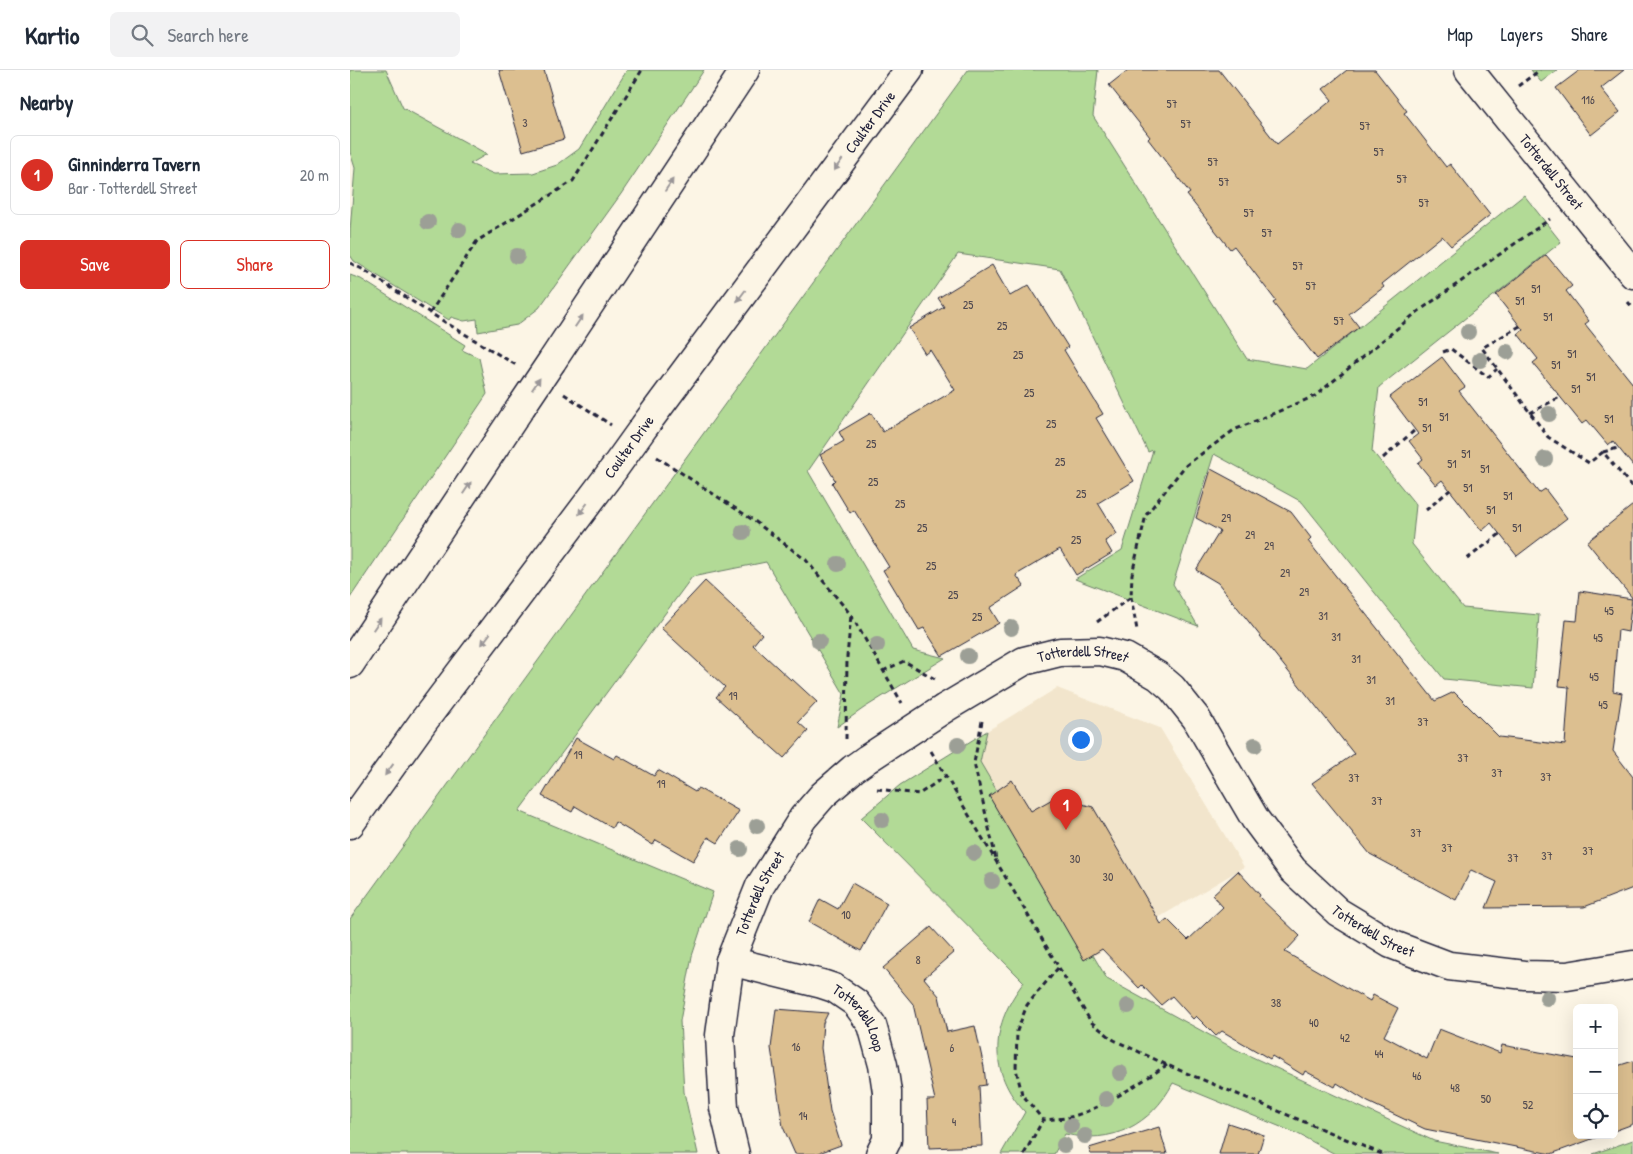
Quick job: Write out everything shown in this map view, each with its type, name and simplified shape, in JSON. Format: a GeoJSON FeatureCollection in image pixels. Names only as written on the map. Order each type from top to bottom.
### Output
{"type":"FeatureCollection","features":[{"type":"Feature","properties":{"kind":"street"},"geometry":{"type":"LineString","coordinates":[[350,664],[745,70]]}},
{"type":"Feature","properties":{"kind":"street","name":"Coulter Drive"},"geometry":{"type":"LineString","coordinates":[[350,824],[423,722],[613,470],[909,70]]}},
{"type":"Feature","properties":{"kind":"street","name":"Totterdell Street"},"geometry":{"type":"LineString","coordinates":[[1469,70],[1633,274]]}},
{"type":"Feature","properties":{"kind":"street","name":"Totterdell Street"},"geometry":{"type":"LineString","coordinates":[[735,1154],[724,1108],[720,1035],[730,961],[760,886],[803,818],[824,795],[860,764],[945,708],[1024,661],[1060,652],[1100,651],[1125,657],[1158,676],[1172,688],[1196,718],[1255,819],[1292,870],[1338,912],[1391,944],[1448,966],[1525,975],[1567,976],[1633,965]]}},
{"type":"Feature","properties":{"kind":"street","name":"Totterdell Loop"},"geometry":{"type":"LineString","coordinates":[[730,961],[822,984],[834,988],[856,1003],[872,1025],[883,1065],[887,1092],[886,1140],[880,1154]]}},
{"type":"Feature","properties":{"kind":"path"},"geometry":{"type":"LineString","coordinates":[[430,313],[477,242],[573,180],[642,70]]}},
{"type":"Feature","properties":{"kind":"path"},"geometry":{"type":"LineString","coordinates":[[1138,633],[1131,597],[1132,574],[1146,515],[1185,466],[1234,430],[1315,396],[1416,313],[1574,202]]}},
{"type":"Feature","properties":{"kind":"path"},"geometry":{"type":"LineString","coordinates":[[1520,326],[1482,348],[1548,437],[1589,463],[1603,452],[1618,448]]}},
{"type":"Feature","properties":{"kind":"path"},"geometry":{"type":"LineString","coordinates":[[1443,352],[1451,349],[1488,377],[1497,369]]}},
{"type":"Feature","properties":{"kind":"path"},"geometry":{"type":"LineString","coordinates":[[1530,413],[1560,396]]}},
{"type":"Feature","properties":{"kind":"path"},"geometry":{"type":"LineString","coordinates":[[1383,458],[1415,430]]}},
{"type":"Feature","properties":{"kind":"path"},"geometry":{"type":"LineString","coordinates":[[1603,452],[1633,488]]}},
{"type":"Feature","properties":{"kind":"path"},"geometry":{"type":"LineString","coordinates":[[1426,510],[1450,490]]}},
{"type":"Feature","properties":{"kind":"path"},"geometry":{"type":"LineString","coordinates":[[1467,559],[1500,534]]}},
{"type":"Feature","properties":{"kind":"path"},"geometry":{"type":"LineString","coordinates":[[1095,624],[1131,597]]}},
{"type":"Feature","properties":{"kind":"path"},"geometry":{"type":"LineString","coordinates":[[906,709],[851,615],[847,656],[846,747],[860,764],[862,786],[919,794],[946,776]]}},
{"type":"Feature","properties":{"kind":"path"},"geometry":{"type":"LineString","coordinates":[[883,671],[904,661],[937,679]]}},
{"type":"Feature","properties":{"kind":"path"},"geometry":{"type":"LineString","coordinates":[[989,717],[981,722],[974,763],[997,864]]}},
{"type":"Feature","properties":{"kind":"path"},"geometry":{"type":"LineString","coordinates":[[931,751],[1091,1022],[1114,1040],[1167,1065],[1382,1154]]}},
{"type":"Feature","properties":{"kind":"path"},"geometry":{"type":"LineString","coordinates":[[1043,1120],[1022,1094],[1016,1069],[1017,1031],[1027,1005],[1058,968]]}},
{"type":"Feature","properties":{"kind":"path"},"geometry":{"type":"LineString","coordinates":[[1043,1120],[1073,1116],[1100,1104],[1167,1065]]}},
{"type":"Feature","properties":{"kind":"path"},"geometry":{"type":"LineString","coordinates":[[1024,1154],[1043,1120]]}},
{"type":"Feature","properties":{"kind":"shaded area"},"geometry":{"type":"Polygon","coordinates":[[[1057,688],[1160,728],[1244,867],[1094,956],[980,762],[987,731],[1057,688]]]}},
{"type":"Feature","properties":{"kind":"green space"},"geometry":{"type":"Polygon","coordinates":[[[350,70],[386,70],[403,108],[487,154],[470,164],[494,174],[533,173],[557,165],[579,149],[627,70],[704,70],[621,194],[539,308],[517,325],[478,332],[477,319],[464,321],[451,317],[449,320],[354,261],[350,255],[355,168],[350,152],[350,70]]]}},
{"type":"Feature","properties":{"kind":"green space"},"geometry":{"type":"Polygon","coordinates":[[[968,70],[1098,70],[1093,116],[1247,359],[1307,369],[1524,195],[1561,242],[1379,387],[1372,451],[1416,505],[1412,544],[1463,608],[1539,615],[1533,688],[1444,679],[1302,502],[1214,454],[1173,584],[1198,626],[1075,579],[1122,550],[1153,450],[1148,452],[1060,269],[958,254],[808,471],[913,650],[945,658],[837,727],[844,694],[766,562],[692,577],[519,811],[713,892],[692,956],[680,1021],[684,1092],[698,1154],[350,1154],[350,919],[968,70]]]}},
{"type":"Feature","properties":{"kind":"green space"},"geometry":{"type":"Polygon","coordinates":[[[1531,70],[1557,70],[1541,82],[1531,70]]]}},
{"type":"Feature","properties":{"kind":"green space"},"geometry":{"type":"Polygon","coordinates":[[[350,275],[361,279],[465,345],[462,350],[479,358],[487,394],[350,598],[350,275]]]}},
{"type":"Feature","properties":{"kind":"green space"},"geometry":{"type":"Polygon","coordinates":[[[987,731],[980,762],[1107,979],[1235,1049],[1434,1141],[1498,1154],[1335,1154],[1298,1134],[1173,1083],[1164,1098],[1142,1120],[1114,1134],[1099,1137],[1082,1137],[1065,1134],[1054,1154],[1001,1154],[1025,1112],[1004,1080],[999,1064],[998,1047],[1005,1014],[1024,982],[861,818],[900,785],[987,731]]]}},
{"type":"Feature","properties":{"kind":"green space"},"geometry":{"type":"Polygon","coordinates":[[[1633,1140],[1633,1154],[1593,1154],[1633,1140]]]}},
{"type":"Feature","properties":{"kind":"building"},"geometry":{"type":"Polygon","coordinates":[[[499,70],[544,70],[564,139],[523,151],[499,70]]]}},
{"type":"Feature","properties":{"kind":"building"},"geometry":{"type":"Polygon","coordinates":[[[1128,70],[1219,70],[1277,144],[1332,100],[1323,89],[1347,70],[1375,70],[1407,111],[1404,113],[1446,167],[1450,164],[1490,215],[1451,246],[1442,236],[1382,284],[1384,287],[1349,314],[1359,327],[1317,359],[1273,303],[1276,301],[1234,246],[1230,249],[1187,195],[1190,193],[1148,139],[1150,137],[1109,85],[1128,70]]]}},
{"type":"Feature","properties":{"kind":"building"},"geometry":{"type":"Polygon","coordinates":[[[1580,70],[1624,70],[1601,88],[1620,112],[1591,135],[1556,88],[1580,70]]]}},
{"type":"Feature","properties":{"kind":"building"},"geometry":{"type":"Polygon","coordinates":[[[1546,255],[1572,286],[1566,291],[1589,321],[1585,324],[1633,384],[1633,466],[1613,441],[1608,445],[1587,420],[1582,424],[1533,363],[1538,359],[1518,334],[1523,330],[1496,295],[1546,255]]]}},
{"type":"Feature","properties":{"kind":"building"},"geometry":{"type":"Polygon","coordinates":[[[992,265],[1010,296],[1029,285],[1068,347],[1064,350],[1103,414],[1096,418],[1134,481],[1098,503],[1117,534],[1105,541],[1112,553],[1076,575],[1060,549],[1016,575],[1024,586],[990,608],[999,623],[942,656],[924,628],[919,630],[883,570],[889,567],[854,510],[850,513],[832,483],[835,480],[820,455],[844,441],[839,432],[871,413],[883,432],[955,390],[930,350],[925,354],[909,328],[944,307],[938,298],[992,265]]]}},
{"type":"Feature","properties":{"kind":"building"},"geometry":{"type":"Polygon","coordinates":[[[1442,357],[1465,387],[1459,391],[1539,493],[1545,489],[1567,518],[1517,556],[1491,523],[1482,531],[1442,480],[1436,485],[1418,463],[1423,459],[1409,441],[1418,434],[1390,397],[1442,357]]]}},
{"type":"Feature","properties":{"kind":"building"},"geometry":{"type":"Polygon","coordinates":[[[1211,469],[1291,512],[1311,538],[1308,541],[1435,701],[1454,692],[1499,737],[1565,745],[1569,687],[1559,686],[1566,620],[1577,621],[1580,591],[1632,599],[1628,632],[1618,630],[1613,691],[1622,693],[1613,751],[1633,777],[1633,888],[1584,907],[1486,908],[1497,882],[1471,870],[1456,900],[1370,854],[1312,783],[1354,754],[1218,583],[1196,570],[1220,531],[1196,518],[1211,469]]]}},
{"type":"Feature","properties":{"kind":"building"},"geometry":{"type":"Polygon","coordinates":[[[1633,505],[1633,599],[1587,542],[1633,505]]]}},
{"type":"Feature","properties":{"kind":"building"},"geometry":{"type":"Polygon","coordinates":[[[705,581],[762,634],[753,645],[817,702],[798,722],[808,731],[784,758],[716,697],[725,687],[661,628],[705,581]]]}},
{"type":"Feature","properties":{"kind":"building"},"geometry":{"type":"Polygon","coordinates":[[[576,738],[614,759],[617,755],[654,776],[658,770],[695,792],[698,788],[739,811],[718,843],[708,837],[693,861],[656,840],[653,845],[615,822],[612,828],[575,806],[572,812],[542,796],[576,738]]]}},
{"type":"Feature","properties":{"kind":"building"},"geometry":{"type":"Polygon","coordinates":[[[1012,780],[1031,811],[1056,797],[1093,807],[1161,924],[1167,919],[1188,940],[1223,907],[1212,895],[1238,871],[1260,895],[1259,897],[1300,936],[1285,952],[1370,1001],[1373,995],[1398,1008],[1384,1036],[1427,1059],[1439,1029],[1500,1053],[1502,1045],[1573,1058],[1573,1139],[1592,1139],[1551,1154],[1425,1129],[1368,1102],[1337,1083],[1335,1087],[1305,1071],[1303,1075],[1272,1056],[1270,1059],[1222,1031],[1216,1036],[1196,1016],[1193,1019],[1172,996],[1161,1005],[1142,985],[1139,988],[1102,949],[1084,960],[989,796],[1012,780]]]}},
{"type":"Feature","properties":{"kind":"building"},"geometry":{"type":"Polygon","coordinates":[[[852,883],[887,903],[861,951],[809,922],[820,899],[838,909],[852,883]]]}},
{"type":"Feature","properties":{"kind":"building"},"geometry":{"type":"Polygon","coordinates":[[[931,927],[954,952],[924,978],[939,996],[947,1032],[975,1026],[986,1085],[979,1086],[982,1146],[929,1148],[927,1100],[935,1100],[913,1004],[883,968],[931,927]]]}},
{"type":"Feature","properties":{"kind":"building"},"geometry":{"type":"Polygon","coordinates":[[[776,1009],[828,1013],[823,1023],[821,1048],[830,1111],[841,1145],[816,1154],[795,1154],[783,1127],[771,1048],[776,1009]]]}},
{"type":"Feature","properties":{"kind":"building"},"geometry":{"type":"Polygon","coordinates":[[[1633,1061],[1633,1124],[1618,1130],[1618,1094],[1618,1066],[1633,1061]]]}},
{"type":"Feature","properties":{"kind":"building"},"geometry":{"type":"Polygon","coordinates":[[[1228,1123],[1264,1135],[1258,1154],[1219,1154],[1228,1123]]]}},
{"type":"Feature","properties":{"kind":"building"},"geometry":{"type":"Polygon","coordinates":[[[1159,1127],[1167,1154],[1090,1154],[1089,1148],[1159,1127]]]}},
{"type":"Feature","properties":{"kind":"place","name":"Ginninderra Tavern"},"geometry":{"type":"Point","coordinates":[1066,830]}}]}
